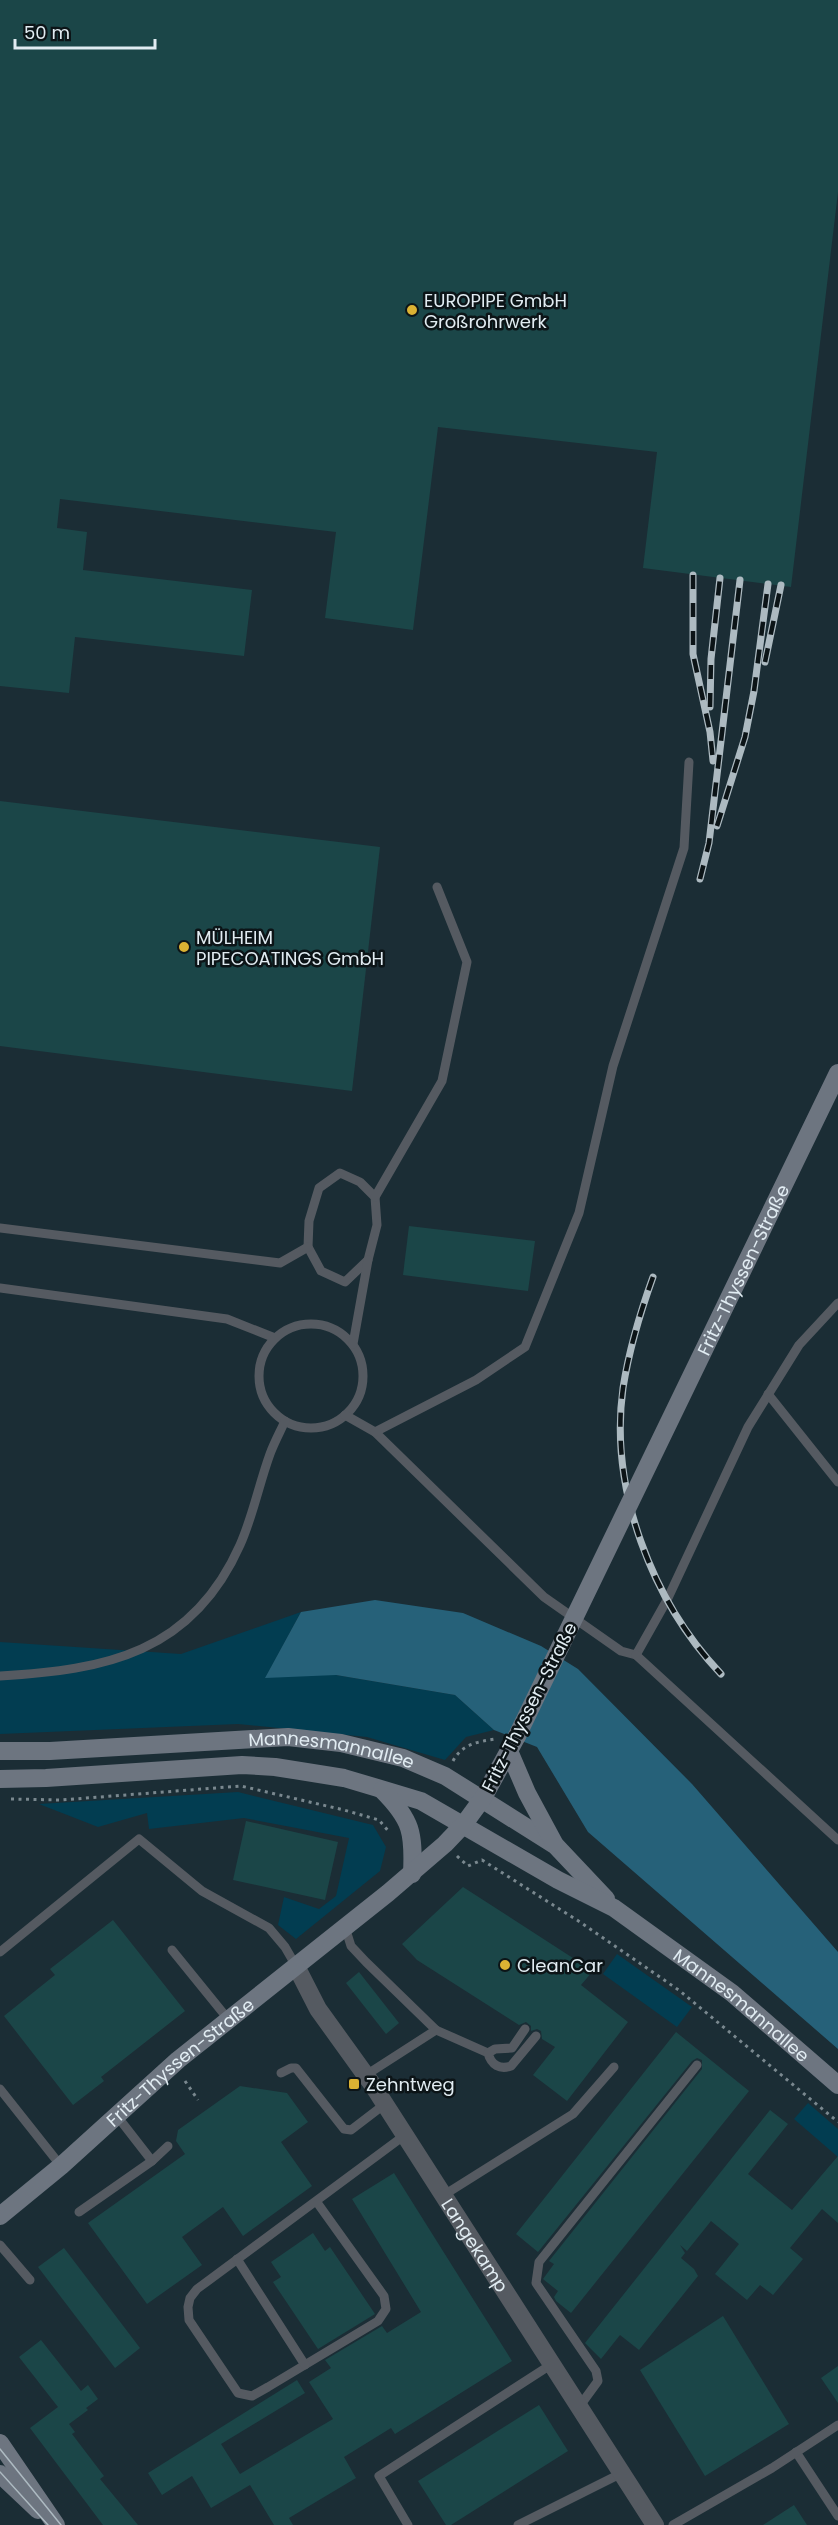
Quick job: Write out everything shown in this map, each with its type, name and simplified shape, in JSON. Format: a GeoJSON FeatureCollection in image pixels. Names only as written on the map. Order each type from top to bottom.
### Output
{"type":"FeatureCollection","features":[{"type":"Feature","properties":{"kind":"street","name":"Fritz-Thyssen-Straße"},"geometry":{"type":"LineString","coordinates":[[0,2216],[61,2166],[178,2060],[412,1874],[464,1824],[483,1798],[513,1743],[838,1073]]}},
{"type":"Feature","properties":{"kind":"street","name":"Mannesmannallee"},"geometry":{"type":"LineString","coordinates":[[0,1751],[50,1751],[288,1737],[341,1743],[403,1758],[445,1776],[483,1798],[555,1846],[615,1908]]}},
{"type":"Feature","properties":{"kind":"street"},"geometry":{"type":"LineString","coordinates":[[513,1743],[527,1792],[555,1846]]}},
{"type":"Feature","properties":{"kind":"street","name":"Mannesmannallee"},"geometry":{"type":"LineString","coordinates":[[0,1779],[242,1765],[308,1770],[380,1787],[422,1801],[558,1880],[615,1908],[732,1993],[838,2085]]}},
{"type":"Feature","properties":{"kind":"street"},"geometry":{"type":"LineString","coordinates":[[380,1787],[396,1804],[411,1830],[412,1874]]}},
{"type":"Feature","properties":{"kind":"street","name":"Langekamp"},"geometry":{"type":"LineString","coordinates":[[296,1966],[318,2009],[385,2104],[655,2525]]}},
{"type":"Feature","properties":{"kind":"street"},"geometry":{"type":"LineString","coordinates":[[0,2443],[56,2525]]}},
{"type":"Feature","properties":{"kind":"street"},"geometry":{"type":"LineString","coordinates":[[0,2474],[17,2492],[56,2525]]}},
{"type":"Feature","properties":{"kind":"lane"},"geometry":{"type":"LineString","coordinates":[[375,1432],[476,1380],[525,1347],[579,1213],[614,1066],[684,848],[689,762]]}},
{"type":"Feature","properties":{"kind":"lane"},"geometry":{"type":"LineString","coordinates":[[353,1344],[368,1260],[377,1225],[375,1197],[442,1081],[467,963],[437,887]]}},
{"type":"Feature","properties":{"kind":"lane"},"geometry":{"type":"LineString","coordinates":[[368,1260],[345,1282],[321,1271],[308,1247],[309,1221],[319,1188],[340,1173],[360,1182],[375,1197]]}},
{"type":"Feature","properties":{"kind":"lane"},"geometry":{"type":"LineString","coordinates":[[0,1228],[280,1263],[308,1247]]}},
{"type":"Feature","properties":{"kind":"lane"},"geometry":{"type":"LineString","coordinates":[[0,1288],[227,1319],[275,1338]]}},
{"type":"Feature","properties":{"kind":"lane"},"geometry":{"type":"LineString","coordinates":[[636,1655],[667,1600],[748,1427],[799,1345],[838,1304]]}},
{"type":"Feature","properties":{"kind":"lane"},"geometry":{"type":"LineString","coordinates":[[315,1323],[332,1328],[353,1344],[361,1360],[363,1379],[359,1396],[345,1415],[326,1426],[302,1427],[285,1421],[270,1408],[262,1392],[259,1377],[262,1359],[275,1338],[290,1328],[315,1323]]}},
{"type":"Feature","properties":{"kind":"lane"},"geometry":{"type":"LineString","coordinates":[[768,1394],[838,1482]]}},
{"type":"Feature","properties":{"kind":"lane"},"geometry":{"type":"LineString","coordinates":[[345,1415],[375,1432],[544,1597],[621,1651],[636,1655],[838,1840]]}},
{"type":"Feature","properties":{"kind":"lane"},"geometry":{"type":"LineString","coordinates":[[0,1676],[88,1668],[129,1656],[165,1636],[193,1613],[223,1577],[240,1546],[270,1454],[285,1421]]}},
{"type":"Feature","properties":{"kind":"lane"},"geometry":{"type":"LineString","coordinates":[[0,1952],[139,1839],[202,1891],[269,1928],[285,1947],[296,1966]]}},
{"type":"Feature","properties":{"kind":"lane"},"geometry":{"type":"LineString","coordinates":[[345,1927],[351,1946],[436,2030],[488,2053]]}},
{"type":"Feature","properties":{"kind":"lane"},"geometry":{"type":"LineString","coordinates":[[172,1950],[228,2019]]}},
{"type":"Feature","properties":{"kind":"lane"},"geometry":{"type":"LineString","coordinates":[[488,2053],[495,2049],[512,2048],[525,2029]]}},
{"type":"Feature","properties":{"kind":"lane"},"geometry":{"type":"LineString","coordinates":[[366,2075],[436,2030]]}},
{"type":"Feature","properties":{"kind":"lane"},"geometry":{"type":"LineString","coordinates":[[488,2053],[490,2061],[506,2068],[511,2066],[536,2036]]}},
{"type":"Feature","properties":{"kind":"lane"},"geometry":{"type":"LineString","coordinates":[[579,2407],[598,2381],[596,2371],[536,2283],[539,2262],[697,2065]]}},
{"type":"Feature","properties":{"kind":"lane"},"geometry":{"type":"LineString","coordinates":[[444,2195],[573,2114],[614,2067]]}},
{"type":"Feature","properties":{"kind":"lane"},"geometry":{"type":"LineString","coordinates":[[281,2073],[296,2068],[344,2129],[351,2130],[385,2104]]}},
{"type":"Feature","properties":{"kind":"lane"},"geometry":{"type":"LineString","coordinates":[[0,2089],[61,2166]]}},
{"type":"Feature","properties":{"kind":"lane"},"geometry":{"type":"LineString","coordinates":[[117,2116],[152,2161]]}},
{"type":"Feature","properties":{"kind":"lane"},"geometry":{"type":"LineString","coordinates":[[316,2201],[384,2296],[386,2309],[378,2321],[252,2396],[238,2393],[189,2320],[190,2298],[197,2289],[405,2135]]}},
{"type":"Feature","properties":{"kind":"lane"},"geometry":{"type":"LineString","coordinates":[[79,2212],[152,2161],[168,2146]]}},
{"type":"Feature","properties":{"kind":"lane"},"geometry":{"type":"LineString","coordinates":[[0,2245],[30,2280]]}},
{"type":"Feature","properties":{"kind":"lane"},"geometry":{"type":"LineString","coordinates":[[237,2259],[305,2365]]}},
{"type":"Feature","properties":{"kind":"lane"},"geometry":{"type":"LineString","coordinates":[[408,2525],[379,2476],[552,2364]]}},
{"type":"Feature","properties":{"kind":"lane"},"geometry":{"type":"LineString","coordinates":[[673,2525],[838,2425]]}},
{"type":"Feature","properties":{"kind":"lane"},"geometry":{"type":"LineString","coordinates":[[796,2452],[838,2516]]}},
{"type":"Feature","properties":{"kind":"lane"},"geometry":{"type":"LineString","coordinates":[[518,2525],[622,2473]]}},
{"type":"Feature","properties":{"kind":"path"},"geometry":{"type":"LineString","coordinates":[[10,1799],[61,1800],[241,1786],[370,1818],[379,1821],[392,1834],[411,1830]]}},
{"type":"Feature","properties":{"kind":"path"},"geometry":{"type":"LineString","coordinates":[[445,1844],[468,1866],[482,1860],[580,1922],[680,1991],[838,2122]]}},
{"type":"Feature","properties":{"kind":"path"},"geometry":{"type":"LineString","coordinates":[[185,2081],[198,2100]]}},
{"type":"Feature","properties":{"kind":"shaded area"},"geometry":{"type":"Polygon","coordinates":[[[375,1600],[463,1613],[541,1646],[578,1669],[692,1784],[838,1952],[838,2049],[588,1832],[537,1747],[494,1730],[455,1695],[336,1675],[265,1678],[301,1612],[375,1600]]]}},
{"type":"Feature","properties":{"kind":"shaded area"},"geometry":{"type":"Polygon","coordinates":[[[301,1612],[267,1675],[336,1675],[455,1695],[494,1730],[466,1737],[445,1760],[367,1737],[238,1724],[0,1734],[0,1642],[181,1654],[301,1612]]]}},
{"type":"Feature","properties":{"kind":"shaded area"},"geometry":{"type":"Polygon","coordinates":[[[238,1792],[373,1825],[386,1847],[380,1871],[296,1939],[278,1925],[284,1897],[319,1909],[336,1896],[349,1838],[244,1818],[149,1829],[147,1813],[98,1827],[39,1804],[238,1792]]]}},
{"type":"Feature","properties":{"kind":"shaded area"},"geometry":{"type":"Polygon","coordinates":[[[617,1954],[692,2007],[677,2027],[603,1974],[617,1954]]]}},
{"type":"Feature","properties":{"kind":"shaded area"},"geometry":{"type":"Polygon","coordinates":[[[808,2103],[838,2129],[838,2157],[794,2119],[808,2103]]]}},
{"type":"Feature","properties":{"kind":"building","name":"EUROPIPE GmbH Großrohrwerk"},"geometry":{"type":"Polygon","coordinates":[[[0,0],[838,0],[838,192],[791,587],[643,568],[657,452],[438,427],[413,630],[325,618],[336,532],[60,499],[57,528],[87,532],[83,570],[252,590],[244,656],[75,637],[69,693],[0,686],[0,0]]]}},
{"type":"Feature","properties":{"kind":"building","name":"MÜLHEIM PIPECOATINGS GmbH"},"geometry":{"type":"Polygon","coordinates":[[[0,801],[380,847],[352,1091],[0,1046],[0,801]]]}},
{"type":"Feature","properties":{"kind":"building"},"geometry":{"type":"Polygon","coordinates":[[[409,1226],[535,1241],[528,1291],[403,1275],[409,1226]]]}},
{"type":"Feature","properties":{"kind":"building"},"geometry":{"type":"Polygon","coordinates":[[[246,1821],[338,1842],[325,1900],[233,1880],[246,1821]]]}},
{"type":"Feature","properties":{"kind":"building","name":"CleanCar"},"geometry":{"type":"Polygon","coordinates":[[[463,1887],[593,1971],[581,1985],[628,2022],[567,2101],[533,2075],[555,2047],[542,2039],[541,2031],[537,2029],[531,2031],[531,2026],[526,2022],[519,2025],[417,1960],[402,1944],[463,1887]]]}},
{"type":"Feature","properties":{"kind":"building"},"geometry":{"type":"Polygon","coordinates":[[[113,1920],[185,2011],[101,2077],[104,2081],[73,2105],[4,2016],[55,1975],[50,1969],[113,1920]]]}},
{"type":"Feature","properties":{"kind":"building"},"geometry":{"type":"Polygon","coordinates":[[[359,1972],[399,2023],[386,2034],[346,1983],[359,1972]]]}},
{"type":"Feature","properties":{"kind":"building"},"geometry":{"type":"Polygon","coordinates":[[[676,2032],[749,2091],[571,2313],[556,2301],[554,2297],[558,2291],[543,2279],[554,2264],[549,2261],[702,2069],[702,2060],[697,2058],[692,2061],[538,2252],[516,2234],[676,2032]]]}},
{"type":"Feature","properties":{"kind":"building"},"geometry":{"type":"Polygon","coordinates":[[[240,2086],[287,2093],[308,2122],[281,2142],[312,2186],[243,2236],[223,2207],[182,2237],[202,2265],[147,2304],[88,2223],[185,2154],[176,2141],[178,2130],[240,2086]]]}},
{"type":"Feature","properties":{"kind":"building"},"geometry":{"type":"Polygon","coordinates":[[[770,2110],[788,2124],[748,2174],[792,2210],[838,2156],[838,2223],[822,2209],[790,2248],[803,2259],[773,2295],[760,2285],[747,2300],[715,2274],[739,2244],[711,2221],[687,2251],[680,2245],[685,2253],[681,2258],[694,2269],[698,2276],[639,2350],[620,2335],[601,2359],[585,2343],[770,2110]]]}},
{"type":"Feature","properties":{"kind":"building"},"geometry":{"type":"Polygon","coordinates":[[[394,2173],[512,2361],[395,2434],[391,2428],[344,2457],[356,2478],[289,2518],[293,2525],[274,2525],[250,2485],[211,2508],[192,2476],[162,2495],[148,2473],[297,2380],[305,2393],[221,2444],[240,2474],[333,2419],[309,2382],[331,2368],[325,2360],[382,2326],[387,2333],[421,2312],[352,2199],[394,2173]]]}},
{"type":"Feature","properties":{"kind":"building"},"geometry":{"type":"Polygon","coordinates":[[[313,2233],[325,2251],[330,2247],[375,2314],[318,2349],[273,2282],[281,2277],[271,2262],[313,2233]]]}},
{"type":"Feature","properties":{"kind":"building"},"geometry":{"type":"Polygon","coordinates":[[[64,2248],[140,2348],[115,2368],[38,2267],[64,2248]]]}},
{"type":"Feature","properties":{"kind":"building"},"geometry":{"type":"Polygon","coordinates":[[[723,2316],[789,2424],[705,2476],[640,2370],[723,2316]]]}},
{"type":"Feature","properties":{"kind":"building"},"geometry":{"type":"Polygon","coordinates":[[[41,2340],[81,2391],[88,2385],[98,2399],[86,2408],[88,2410],[69,2424],[75,2432],[72,2434],[104,2476],[100,2479],[138,2525],[103,2525],[30,2428],[58,2407],[19,2357],[41,2340]]]}},
{"type":"Feature","properties":{"kind":"building"},"geometry":{"type":"Polygon","coordinates":[[[838,2366],[838,2403],[821,2378],[838,2366]]]}},
{"type":"Feature","properties":{"kind":"building"},"geometry":{"type":"Polygon","coordinates":[[[539,2405],[568,2451],[451,2525],[446,2525],[418,2481],[539,2405]]]}},
{"type":"Feature","properties":{"kind":"building"},"geometry":{"type":"Polygon","coordinates":[[[794,2505],[807,2525],[763,2525],[794,2505]]]}},
{"type":"Feature","properties":{"kind":"tram line"},"geometry":{"type":"LineString","coordinates":[[0,2449],[61,2525]]}},
{"type":"Feature","properties":{"kind":"tram line"},"geometry":{"type":"LineString","coordinates":[[0,2472],[48,2525]]}},
{"type":"Feature","properties":{"kind":"railway"},"geometry":{"type":"LineString","coordinates":[[693,575],[693,654],[710,732],[713,761]]}},
{"type":"Feature","properties":{"kind":"railway"},"geometry":{"type":"LineString","coordinates":[[710,707],[711,659],[720,578]]}},
{"type":"Feature","properties":{"kind":"railway"},"geometry":{"type":"LineString","coordinates":[[700,879],[709,843],[740,580]]}},
{"type":"Feature","properties":{"kind":"railway"},"geometry":{"type":"LineString","coordinates":[[717,826],[745,737],[754,691],[768,584]]}},
{"type":"Feature","properties":{"kind":"railway"},"geometry":{"type":"LineString","coordinates":[[765,662],[781,585]]}},
{"type":"Feature","properties":{"kind":"railway"},"geometry":{"type":"LineString","coordinates":[[653,1277],[635,1332],[623,1388],[620,1426],[623,1465],[630,1504],[641,1542],[656,1578],[696,1645],[721,1674]]}},
{"type":"Feature","properties":{"kind":"place","name":"EUROPIPE GmbH Großrohrwerk"},"geometry":{"type":"Point","coordinates":[412,310]}},
{"type":"Feature","properties":{"kind":"place","name":"MÜLHEIM PIPECOATINGS GmbH"},"geometry":{"type":"Point","coordinates":[184,947]}},
{"type":"Feature","properties":{"kind":"place","name":"CleanCar"},"geometry":{"type":"Point","coordinates":[505,1965]}},
{"type":"Feature","properties":{"kind":"place","name":"Zehntweg"},"geometry":{"type":"Point","coordinates":[354,2084]}}]}
